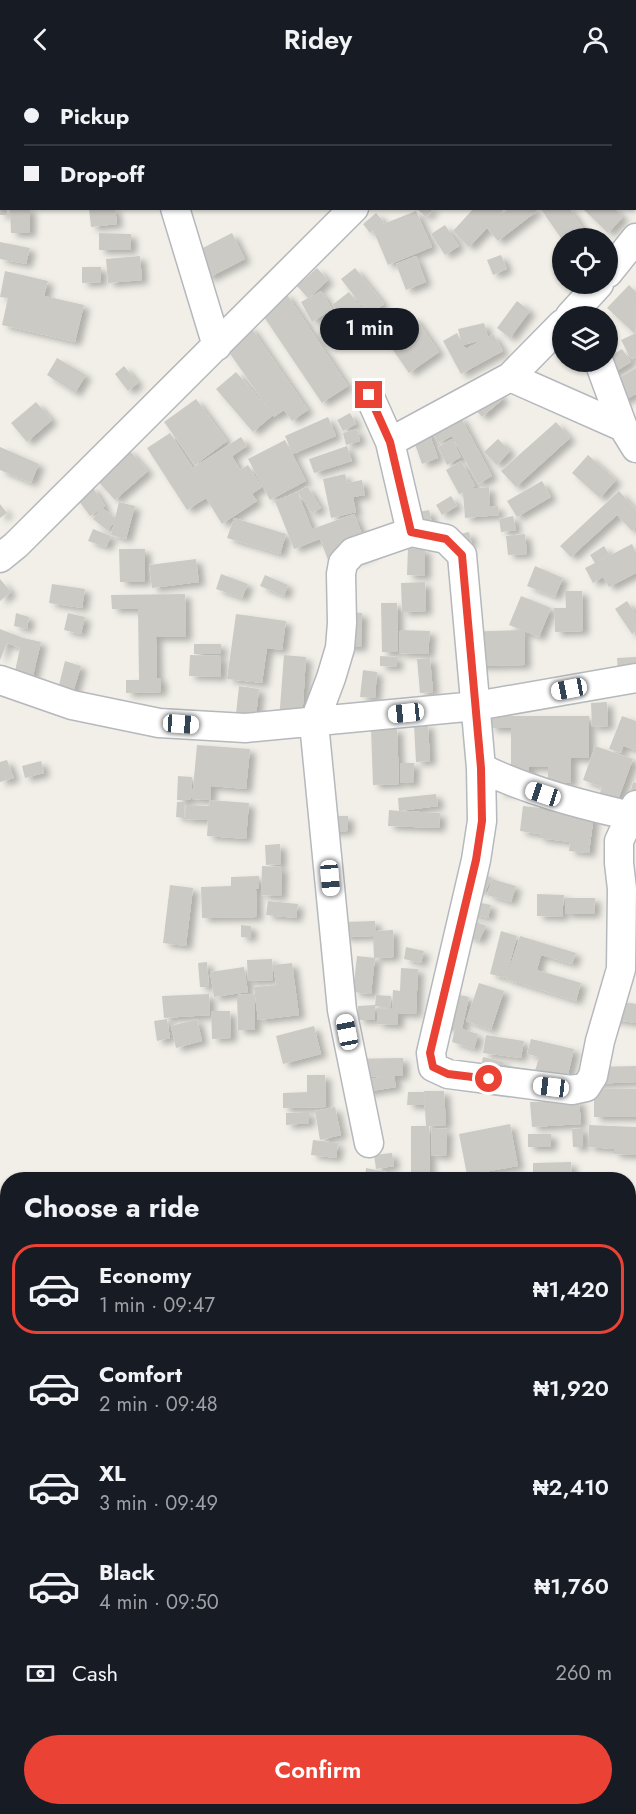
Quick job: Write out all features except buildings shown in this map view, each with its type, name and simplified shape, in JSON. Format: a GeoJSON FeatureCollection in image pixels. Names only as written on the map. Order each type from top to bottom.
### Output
{"type":"FeatureCollection","features":[{"type":"Feature","properties":{"kind":"street"},"geometry":{"type":"LineString","coordinates":[[176,210],[217,346]]}},
{"type":"Feature","properties":{"kind":"street"},"geometry":{"type":"LineString","coordinates":[[0,558],[16,545],[352,210]]}},
{"type":"Feature","properties":{"kind":"street"},"geometry":{"type":"LineString","coordinates":[[618,260],[636,238]]}},
{"type":"Feature","properties":{"kind":"street"},"geometry":{"type":"LineString","coordinates":[[582,306],[591,294]]}},
{"type":"Feature","properties":{"kind":"street"},"geometry":{"type":"LineString","coordinates":[[390,442],[510,377],[552,337]]}},
{"type":"Feature","properties":{"kind":"street"},"geometry":{"type":"LineString","coordinates":[[603,372],[630,438]]}},
{"type":"Feature","properties":{"kind":"street"},"geometry":{"type":"LineString","coordinates":[[510,377],[630,438]]}},
{"type":"Feature","properties":{"kind":"street"},"geometry":{"type":"LineString","coordinates":[[369,395],[390,442],[411,532]]}},
{"type":"Feature","properties":{"kind":"street"},"geometry":{"type":"LineString","coordinates":[[369,1143],[342,1010],[314,723],[340,648],[341,574],[344,563],[353,552],[411,532],[446,539],[462,555],[481,768],[482,821],[476,860],[430,1053],[433,1067],[448,1074],[572,1090],[586,1087],[593,1076],[600,1041],[628,972],[619,842],[633,810],[543,794],[514,784],[481,768]]}},
{"type":"Feature","properties":{"kind":"street"},"geometry":{"type":"LineString","coordinates":[[0,680],[72,705],[159,723],[245,728],[476,706],[636,678]]}},
{"type":"Feature","properties":{"kind":"route"},"geometry":{"type":"LineString","coordinates":[[369,395],[390,442],[411,532],[446,539],[462,555],[481,768],[482,821],[476,860],[430,1053],[433,1067],[448,1074],[489,1079]]}}]}
